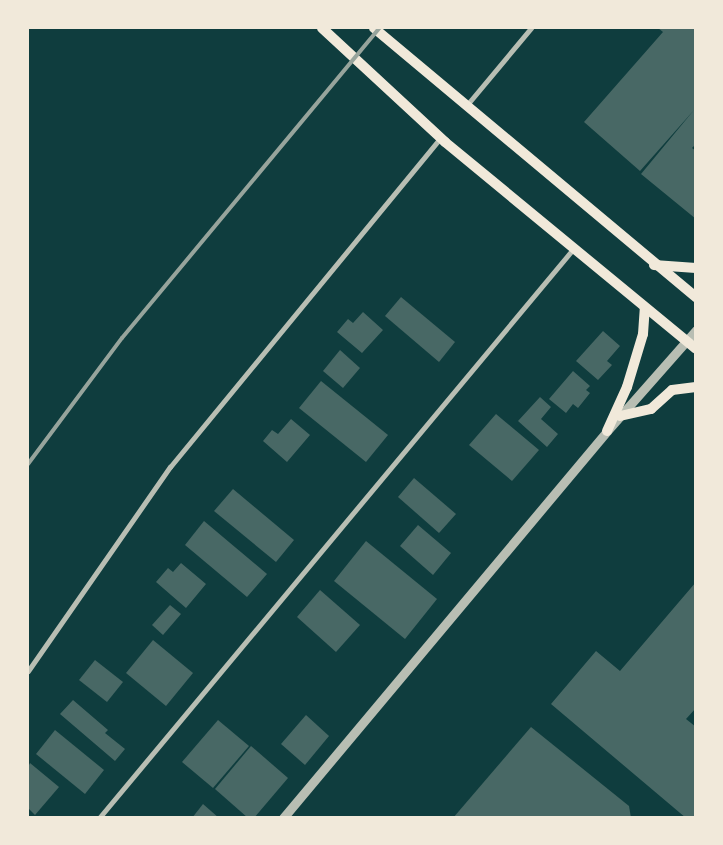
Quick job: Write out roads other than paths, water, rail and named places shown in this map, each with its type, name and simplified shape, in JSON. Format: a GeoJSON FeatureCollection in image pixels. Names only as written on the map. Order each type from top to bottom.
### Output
{"type":"FeatureCollection","features":[{"type":"Feature","properties":{"kind":"main road"},"geometry":{"type":"LineString","coordinates":[[322,28],[440,137],[696,349]]}},
{"type":"Feature","properties":{"kind":"main road"},"geometry":{"type":"LineString","coordinates":[[374,28],[654,265],[696,297]]}},
{"type":"Feature","properties":{"kind":"main road"},"geometry":{"type":"LineString","coordinates":[[654,265],[696,268]]}},
{"type":"Feature","properties":{"kind":"main road"},"geometry":{"type":"LineString","coordinates":[[607,430],[627,387],[643,334],[645,308]]}},
{"type":"Feature","properties":{"kind":"main road"},"geometry":{"type":"LineString","coordinates":[[620,416],[651,409],[672,390],[696,386]]}},
{"type":"Feature","properties":{"kind":"street"},"geometry":{"type":"LineString","coordinates":[[466,106],[531,28]]}},
{"type":"Feature","properties":{"kind":"street"},"geometry":{"type":"LineString","coordinates":[[28,671],[170,467],[440,137]]}},
{"type":"Feature","properties":{"kind":"street"},"geometry":{"type":"LineString","coordinates":[[98,818],[574,249]]}},
{"type":"Feature","properties":{"kind":"street"},"geometry":{"type":"LineString","coordinates":[[283,818],[464,605],[607,430],[696,330]]}},
{"type":"Feature","properties":{"kind":"railway"},"geometry":{"type":"LineString","coordinates":[[28,464],[122,338],[379,28]]}}]}
